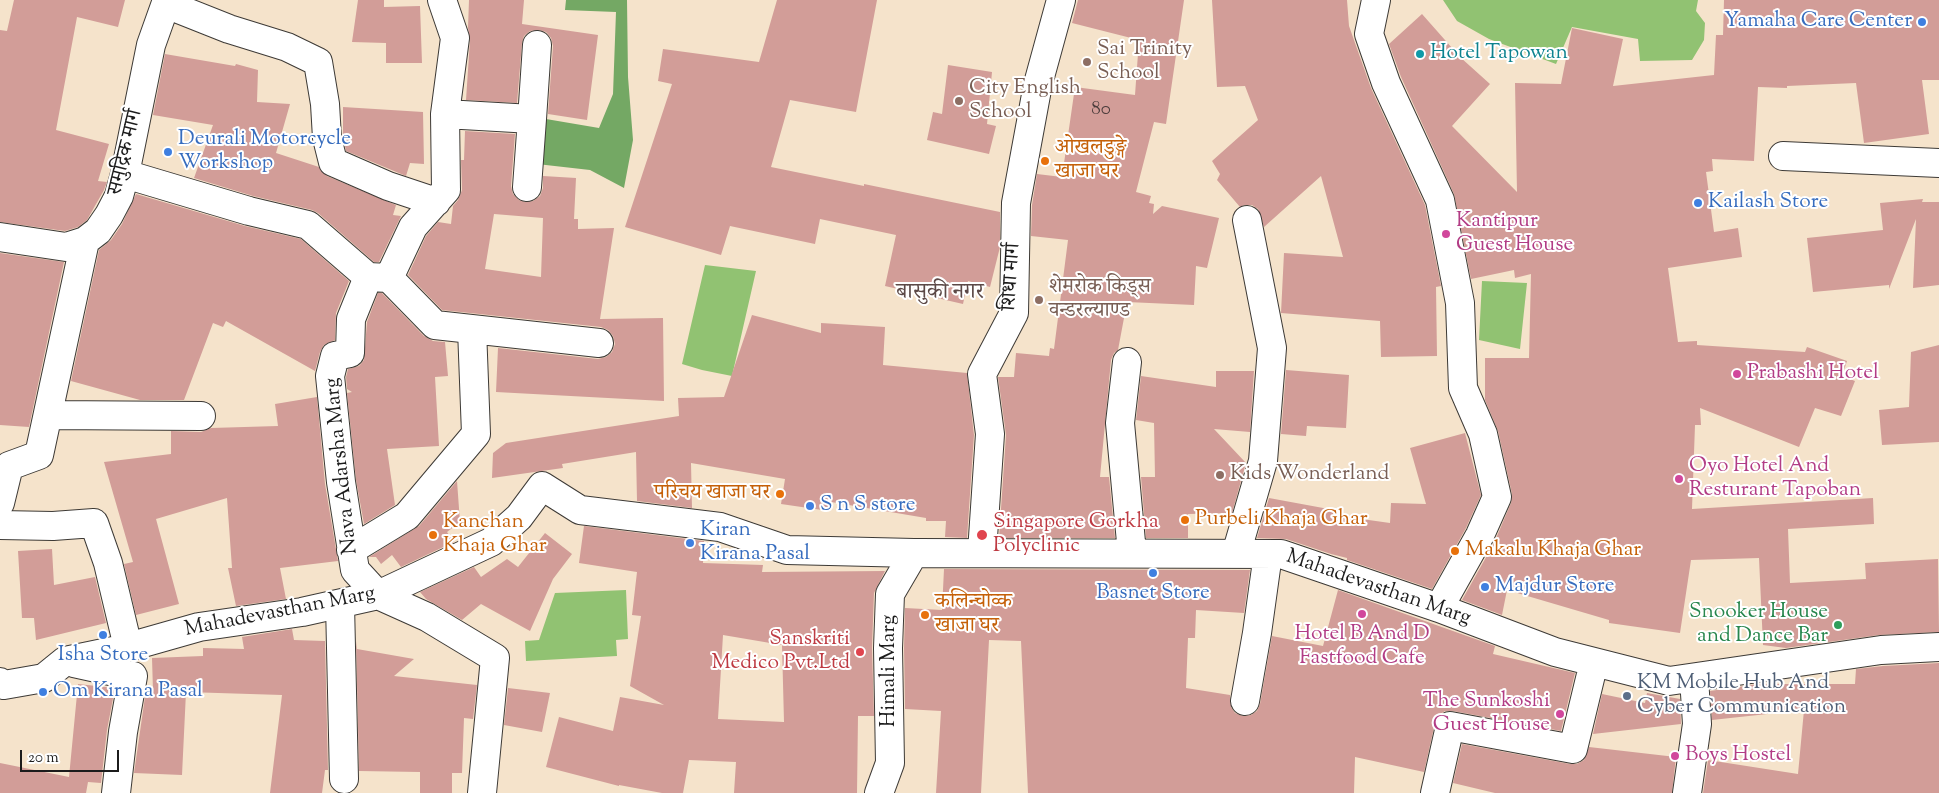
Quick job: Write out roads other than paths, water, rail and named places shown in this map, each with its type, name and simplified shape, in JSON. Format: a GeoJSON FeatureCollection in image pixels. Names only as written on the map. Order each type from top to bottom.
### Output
{"type":"FeatureCollection","features":[{"type":"Feature","properties":{"kind":"street","name":"Nava Adarsha Marg"},"geometry":{"type":"LineString","coordinates":[[442,0],[455,38],[445,114],[446,190],[413,227],[351,319],[350,353],[335,356],[330,376],[340,473],[355,570],[378,595],[427,617],[495,658],[482,793]]}},
{"type":"Feature","properties":{"kind":"street","name":"शिधा मार्ग"},"geometry":{"type":"LineString","coordinates":[[982,552],[990,434],[982,374],[1014,313],[1016,203],[1038,84],[1061,0]]}},
{"type":"Feature","properties":{"kind":"street"},"geometry":{"type":"LineString","coordinates":[[1376,0],[1369,34],[1386,83],[1440,200],[1460,303],[1463,388],[1483,434],[1497,497],[1480,535],[1439,608]]}},
{"type":"Feature","properties":{"kind":"street"},"geometry":{"type":"LineString","coordinates":[[166,2],[229,28],[287,47],[318,62],[325,104],[327,138],[333,162],[388,186],[436,202]]}},
{"type":"Feature","properties":{"kind":"street","name":"समुद्रिक मार्ग"},"geometry":{"type":"LineString","coordinates":[[85,241],[98,231],[119,196],[150,44],[166,2]]}},
{"type":"Feature","properties":{"kind":"street"},"geometry":{"type":"LineString","coordinates":[[527,187],[537,45]]}},
{"type":"Feature","properties":{"kind":"street"},"geometry":{"type":"LineString","coordinates":[[445,114],[532,119]]}},
{"type":"Feature","properties":{"kind":"street"},"geometry":{"type":"LineString","coordinates":[[1783,156],[1939,163]]}},
{"type":"Feature","properties":{"kind":"street"},"geometry":{"type":"LineString","coordinates":[[125,174],[249,211],[308,225],[378,277],[435,325],[600,343]]}},
{"type":"Feature","properties":{"kind":"street"},"geometry":{"type":"LineString","coordinates":[[1236,554],[1263,461],[1272,348],[1247,220]]}},
{"type":"Feature","properties":{"kind":"street"},"geometry":{"type":"LineString","coordinates":[[0,237],[66,247],[85,241],[39,455],[9,466],[0,503]]}},
{"type":"Feature","properties":{"kind":"street"},"geometry":{"type":"LineString","coordinates":[[351,550],[407,516],[476,434],[472,329]]}},
{"type":"Feature","properties":{"kind":"street"},"geometry":{"type":"LineString","coordinates":[[1127,362],[1120,423],[1132,554]]}},
{"type":"Feature","properties":{"kind":"street"},"geometry":{"type":"LineString","coordinates":[[48,415],[201,416]]}},
{"type":"Feature","properties":{"kind":"street","name":"Mahadevasthan Marg"},"geometry":{"type":"LineString","coordinates":[[0,682],[4,685],[44,678],[65,661],[128,647],[199,627],[302,612],[378,595],[491,542],[519,517],[542,486],[580,510],[720,527],[787,550],[914,553],[1281,554],[1439,608],[1555,652],[1669,681],[1881,650],[1939,647]]}},
{"type":"Feature","properties":{"kind":"street"},"geometry":{"type":"LineString","coordinates":[[0,525],[53,526],[94,523],[108,563],[128,647]]}},
{"type":"Feature","properties":{"kind":"street","name":"Himali Marg"},"geometry":{"type":"LineString","coordinates":[[879,793],[890,763],[890,594],[914,553]]}},
{"type":"Feature","properties":{"kind":"street"},"geometry":{"type":"LineString","coordinates":[[1245,702],[1268,554]]}},
{"type":"Feature","properties":{"kind":"street"},"geometry":{"type":"LineString","coordinates":[[340,604],[344,779]]}},
{"type":"Feature","properties":{"kind":"street"},"geometry":{"type":"LineString","coordinates":[[65,661],[133,676],[122,741],[116,793]]}},
{"type":"Feature","properties":{"kind":"street"},"geometry":{"type":"LineString","coordinates":[[1434,793],[1450,726],[1573,749],[1594,662]]}},
{"type":"Feature","properties":{"kind":"street"},"geometry":{"type":"LineString","coordinates":[[1687,793],[1697,724],[1694,678]]}},
{"type":"Feature","properties":{"kind":"place","name":"Yamaha Care Center"},"geometry":{"type":"Point","coordinates":[1922,22]}},
{"type":"Feature","properties":{"kind":"place","name":"Hotel Tapowan"},"geometry":{"type":"Point","coordinates":[1420,54]}},
{"type":"Feature","properties":{"kind":"place","name":"Sai Trinity School"},"geometry":{"type":"Point","coordinates":[1087,62]}},
{"type":"Feature","properties":{"kind":"place","name":"City English School"},"geometry":{"type":"Point","coordinates":[959,101]}},
{"type":"Feature","properties":{"kind":"place","name":"Deurali Motorcycle Workshop"},"geometry":{"type":"Point","coordinates":[168,152]}},
{"type":"Feature","properties":{"kind":"place","name":"ओखलडुङ्गे खाजा घर"},"geometry":{"type":"Point","coordinates":[1045,161]}},
{"type":"Feature","properties":{"kind":"place","name":"Kailash Store"},"geometry":{"type":"Point","coordinates":[1698,203]}},
{"type":"Feature","properties":{"kind":"place","name":"Kantipur Guest House"},"geometry":{"type":"Point","coordinates":[1446,234]}},
{"type":"Feature","properties":{"kind":"place","name":"शेमरोक किड्स वन्डरल्याण्ड"},"geometry":{"type":"Point","coordinates":[1039,300]}},
{"type":"Feature","properties":{"kind":"place","name":"Prabashi Hotel"},"geometry":{"type":"Point","coordinates":[1737,374]}},
{"type":"Feature","properties":{"kind":"place","name":"Kids Wonderland"},"geometry":{"type":"Point","coordinates":[1220,475]}},
{"type":"Feature","properties":{"kind":"place","name":"Oyo Hotel And Resturant Tapoban"},"geometry":{"type":"Point","coordinates":[1679,479]}},
{"type":"Feature","properties":{"kind":"place","name":"परिचय खाजा घर"},"geometry":{"type":"Point","coordinates":[780,494]}},
{"type":"Feature","properties":{"kind":"place","name":"S n S store"},"geometry":{"type":"Point","coordinates":[810,506]}},
{"type":"Feature","properties":{"kind":"place","name":"Purbeli Khaja Ghar"},"geometry":{"type":"Point","coordinates":[1185,520]}},
{"type":"Feature","properties":{"kind":"place","name":"Kanchan Khaja Ghar"},"geometry":{"type":"Point","coordinates":[433,535]}},
{"type":"Feature","properties":{"kind":"place","name":"Singapore Gorkha Polyclinic"},"geometry":{"type":"Point","coordinates":[982,535]}},
{"type":"Feature","properties":{"kind":"place","name":"Kiran Kirana Pasal"},"geometry":{"type":"Point","coordinates":[690,543]}},
{"type":"Feature","properties":{"kind":"place","name":"Makalu Khaja Ghar"},"geometry":{"type":"Point","coordinates":[1455,551]}},
{"type":"Feature","properties":{"kind":"place","name":"Basnet Store"},"geometry":{"type":"Point","coordinates":[1153,573]}},
{"type":"Feature","properties":{"kind":"place","name":"Majdur Store"},"geometry":{"type":"Point","coordinates":[1485,587]}},
{"type":"Feature","properties":{"kind":"place","name":"Hotel B And D Fastfood Cafe"},"geometry":{"type":"Point","coordinates":[1362,614]}},
{"type":"Feature","properties":{"kind":"place","name":"कलिन्चोव्क खाजा घर"},"geometry":{"type":"Point","coordinates":[925,615]}},
{"type":"Feature","properties":{"kind":"place","name":"Snooker House and Dance Bar"},"geometry":{"type":"Point","coordinates":[1838,625]}},
{"type":"Feature","properties":{"kind":"place","name":"Isha Store"},"geometry":{"type":"Point","coordinates":[103,635]}},
{"type":"Feature","properties":{"kind":"place","name":"Sanskriti Medico Pvt.Ltd"},"geometry":{"type":"Point","coordinates":[860,652]}},
{"type":"Feature","properties":{"kind":"place","name":"Om Kirana Pasal"},"geometry":{"type":"Point","coordinates":[43,692]}},
{"type":"Feature","properties":{"kind":"place","name":"KM Mobile Hub And Cyber Communication"},"geometry":{"type":"Point","coordinates":[1627,696]}},
{"type":"Feature","properties":{"kind":"place","name":"The Sunkoshi Guest House"},"geometry":{"type":"Point","coordinates":[1560,714]}},
{"type":"Feature","properties":{"kind":"place","name":"Boys Hostel"},"geometry":{"type":"Point","coordinates":[1675,756]}},
{"type":"Feature","properties":{"kind":"district","name":"बासुकी नगर"},"geometry":{"type":"Point","coordinates":[940,294]}}]}
